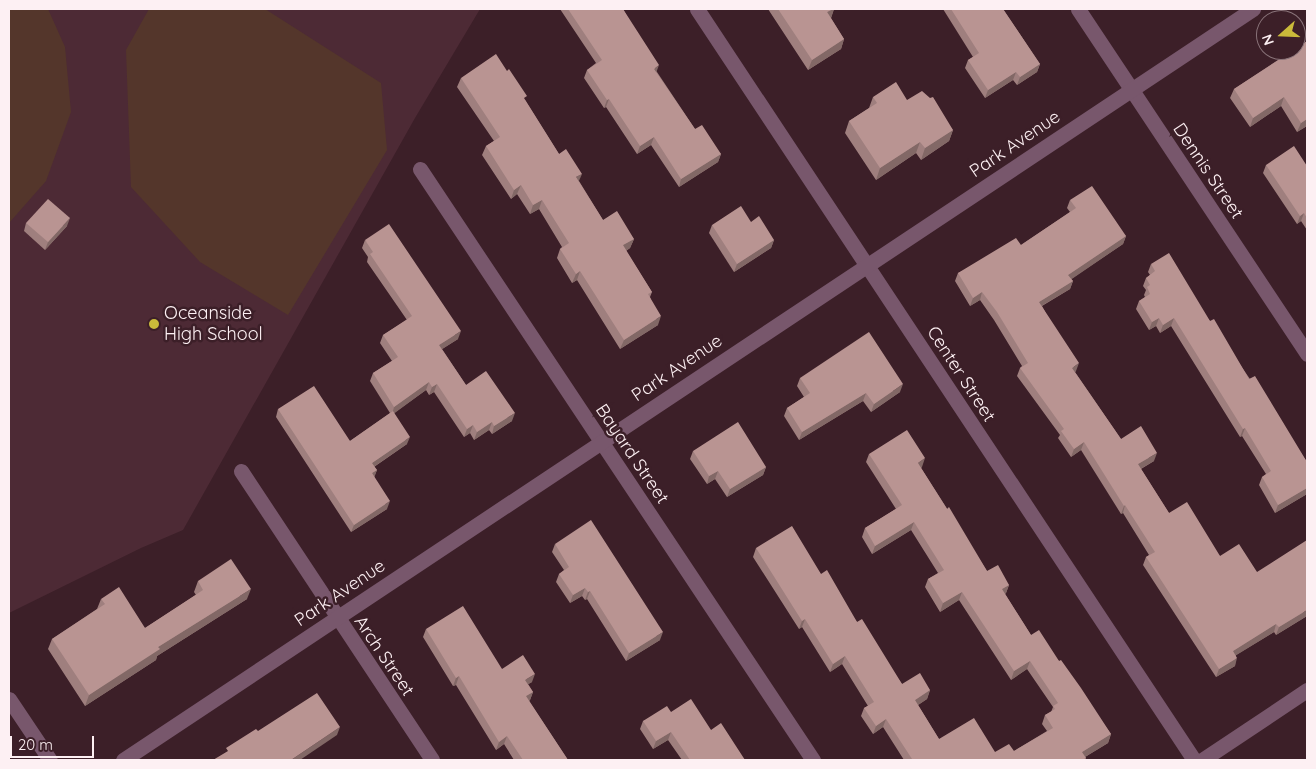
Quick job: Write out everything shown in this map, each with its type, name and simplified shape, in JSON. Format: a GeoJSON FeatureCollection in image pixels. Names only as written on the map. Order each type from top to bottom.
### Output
{"type":"FeatureCollection","features":[{"type":"Feature","properties":{"kind":"street","name":"Center Street"},"geometry":{"type":"LineString","coordinates":[[697,9],[1194,760]]}},
{"type":"Feature","properties":{"kind":"street","name":"Dennis Street"},"geometry":{"type":"LineString","coordinates":[[1078,9],[1307,354]]}},
{"type":"Feature","properties":{"kind":"street","name":"Park Avenue"},"geometry":{"type":"LineString","coordinates":[[123,760],[1253,9]]}},
{"type":"Feature","properties":{"kind":"street","name":"Bayard Street"},"geometry":{"type":"LineString","coordinates":[[420,169],[813,760]]}},
{"type":"Feature","properties":{"kind":"street","name":"Arch Street"},"geometry":{"type":"LineString","coordinates":[[241,472],[336,618],[432,760]]}},
{"type":"Feature","properties":{"kind":"street"},"geometry":{"type":"LineString","coordinates":[[1202,760],[1307,690]]}},
{"type":"Feature","properties":{"kind":"street"},"geometry":{"type":"LineString","coordinates":[[9,699],[50,760]]}},
{"type":"Feature","properties":{"kind":"shaded area","name":"Oceanside High School"},"geometry":{"type":"Polygon","coordinates":[[[9,9],[480,9],[415,118],[183,530],[141,548],[9,613],[9,9]]]}},
{"type":"Feature","properties":{"kind":"shaded area"},"geometry":{"type":"Polygon","coordinates":[[[9,9],[48,9],[65,47],[71,112],[46,181],[9,223],[9,9]]]}},
{"type":"Feature","properties":{"kind":"shaded area"},"geometry":{"type":"Polygon","coordinates":[[[149,9],[265,9],[381,83],[387,150],[288,315],[200,262],[131,187],[126,50],[149,9]]]}},
{"type":"Feature","properties":{"kind":"building"},"geometry":{"type":"Polygon","coordinates":[[[568,9],[623,9],[659,65],[654,69],[695,129],[702,125],[721,154],[681,179],[654,137],[640,146],[587,70],[602,60],[568,9]]]}},
{"type":"Feature","properties":{"kind":"building"},"geometry":{"type":"Polygon","coordinates":[[[778,9],[833,9],[827,12],[844,39],[812,60],[778,9]]]}},
{"type":"Feature","properties":{"kind":"building"},"geometry":{"type":"Polygon","coordinates":[[[951,9],[1003,9],[1040,64],[1020,77],[1016,72],[988,90],[968,60],[979,53],[951,9]]]}},
{"type":"Feature","properties":{"kind":"building"},"geometry":{"type":"Polygon","coordinates":[[[1306,42],[1307,119],[1301,123],[1284,97],[1253,118],[1234,89],[1279,60],[1306,60],[1306,42]]]}},
{"type":"Feature","properties":{"kind":"building"},"geometry":{"type":"Polygon","coordinates":[[[496,54],[507,71],[509,69],[527,96],[524,98],[559,154],[566,149],[582,174],[576,177],[603,220],[617,211],[634,239],[623,245],[652,292],[648,294],[661,316],[624,340],[580,271],[576,274],[560,249],[569,243],[542,200],[533,205],[521,185],[514,190],[486,146],[500,137],[461,78],[496,54]]]}},
{"type":"Feature","properties":{"kind":"building"},"geometry":{"type":"Polygon","coordinates":[[[896,82],[907,100],[922,91],[930,98],[933,97],[953,130],[925,148],[920,142],[880,168],[849,121],[877,103],[873,97],[896,82]]]}},
{"type":"Feature","properties":{"kind":"building"},"geometry":{"type":"Polygon","coordinates":[[[1294,146],[1307,166],[1307,218],[1304,213],[1300,216],[1266,165],[1294,146]]]}},
{"type":"Feature","properties":{"kind":"building"},"geometry":{"type":"Polygon","coordinates":[[[1092,186],[1126,236],[1068,275],[1073,281],[1039,302],[1079,363],[1072,368],[1121,439],[1141,426],[1157,453],[1138,464],[1169,513],[1187,502],[1220,556],[1239,544],[1257,572],[1307,540],[1307,610],[1279,627],[1276,624],[1233,651],[1237,658],[1219,669],[1146,557],[1155,552],[1084,442],[1074,449],[1061,431],[1064,429],[1020,368],[1028,363],[997,312],[982,292],[973,298],[958,273],[1016,238],[1021,245],[1076,208],[1070,200],[1092,186]]]}},
{"type":"Feature","properties":{"kind":"building"},"geometry":{"type":"Polygon","coordinates":[[[48,199],[70,218],[48,242],[26,223],[48,199]]]}},
{"type":"Feature","properties":{"kind":"building"},"geometry":{"type":"Polygon","coordinates":[[[741,206],[751,222],[759,216],[774,240],[737,264],[712,225],[741,206]]]}},
{"type":"Feature","properties":{"kind":"building"},"geometry":{"type":"Polygon","coordinates":[[[389,224],[461,331],[439,345],[466,385],[486,371],[515,413],[494,426],[492,422],[477,432],[473,425],[467,429],[437,384],[432,387],[429,382],[394,407],[373,373],[398,357],[383,335],[412,316],[370,254],[373,252],[365,240],[389,224]]]}},
{"type":"Feature","properties":{"kind":"building"},"geometry":{"type":"Polygon","coordinates":[[[1169,253],[1210,321],[1214,319],[1249,379],[1255,376],[1307,462],[1307,488],[1278,505],[1262,477],[1271,471],[1174,318],[1163,325],[1159,318],[1152,322],[1139,301],[1150,294],[1147,287],[1150,285],[1146,278],[1155,271],[1151,264],[1169,253]]]}},
{"type":"Feature","properties":{"kind":"building"},"geometry":{"type":"Polygon","coordinates":[[[869,332],[903,384],[874,404],[866,393],[802,432],[787,408],[810,393],[800,378],[869,332]]]}},
{"type":"Feature","properties":{"kind":"building"},"geometry":{"type":"Polygon","coordinates":[[[314,386],[350,441],[393,411],[410,437],[372,463],[377,470],[372,473],[390,501],[354,525],[278,409],[314,386]]]}},
{"type":"Feature","properties":{"kind":"building"},"geometry":{"type":"Polygon","coordinates":[[[738,422],[766,467],[730,489],[718,471],[709,476],[693,451],[738,422]]]}},
{"type":"Feature","properties":{"kind":"building"},"geometry":{"type":"Polygon","coordinates":[[[907,430],[925,458],[918,463],[947,509],[949,507],[987,571],[998,565],[1009,585],[1002,589],[1031,635],[1039,630],[1059,661],[1061,660],[1081,688],[1111,734],[1082,752],[1086,758],[1082,760],[910,760],[912,759],[886,719],[876,726],[864,708],[874,702],[845,656],[833,664],[805,619],[802,621],[756,548],[792,526],[821,574],[827,570],[857,622],[862,619],[902,684],[920,673],[930,690],[915,700],[939,739],[974,718],[995,752],[1009,744],[1014,751],[1053,728],[1045,715],[1055,709],[1053,706],[1058,703],[1030,661],[1014,671],[962,592],[943,603],[928,579],[944,570],[914,522],[875,546],[865,528],[902,505],[869,454],[907,430]]]}},
{"type":"Feature","properties":{"kind":"building"},"geometry":{"type":"Polygon","coordinates":[[[591,520],[663,632],[629,653],[590,591],[588,592],[585,588],[573,595],[559,574],[569,567],[555,544],[591,520]]]}},
{"type":"Feature","properties":{"kind":"building"},"geometry":{"type":"Polygon","coordinates":[[[231,559],[251,589],[158,647],[160,649],[89,695],[52,639],[105,604],[101,599],[119,587],[145,628],[203,590],[198,581],[231,559]]]}},
{"type":"Feature","properties":{"kind":"building"},"geometry":{"type":"Polygon","coordinates":[[[463,606],[502,669],[523,655],[535,674],[525,680],[533,692],[526,696],[568,760],[523,760],[507,736],[499,742],[459,676],[456,678],[426,629],[463,606]]]}},
{"type":"Feature","properties":{"kind":"building"},"geometry":{"type":"Polygon","coordinates":[[[317,693],[340,727],[291,760],[213,760],[228,751],[226,748],[256,729],[258,731],[317,693]]]}},
{"type":"Feature","properties":{"kind":"building"},"geometry":{"type":"Polygon","coordinates":[[[691,699],[711,730],[721,723],[745,760],[690,760],[671,732],[656,741],[643,721],[667,706],[671,712],[691,699]]]}},
{"type":"Feature","properties":{"kind":"place","name":"Oceanside High School"},"geometry":{"type":"Point","coordinates":[154,324]}}]}
